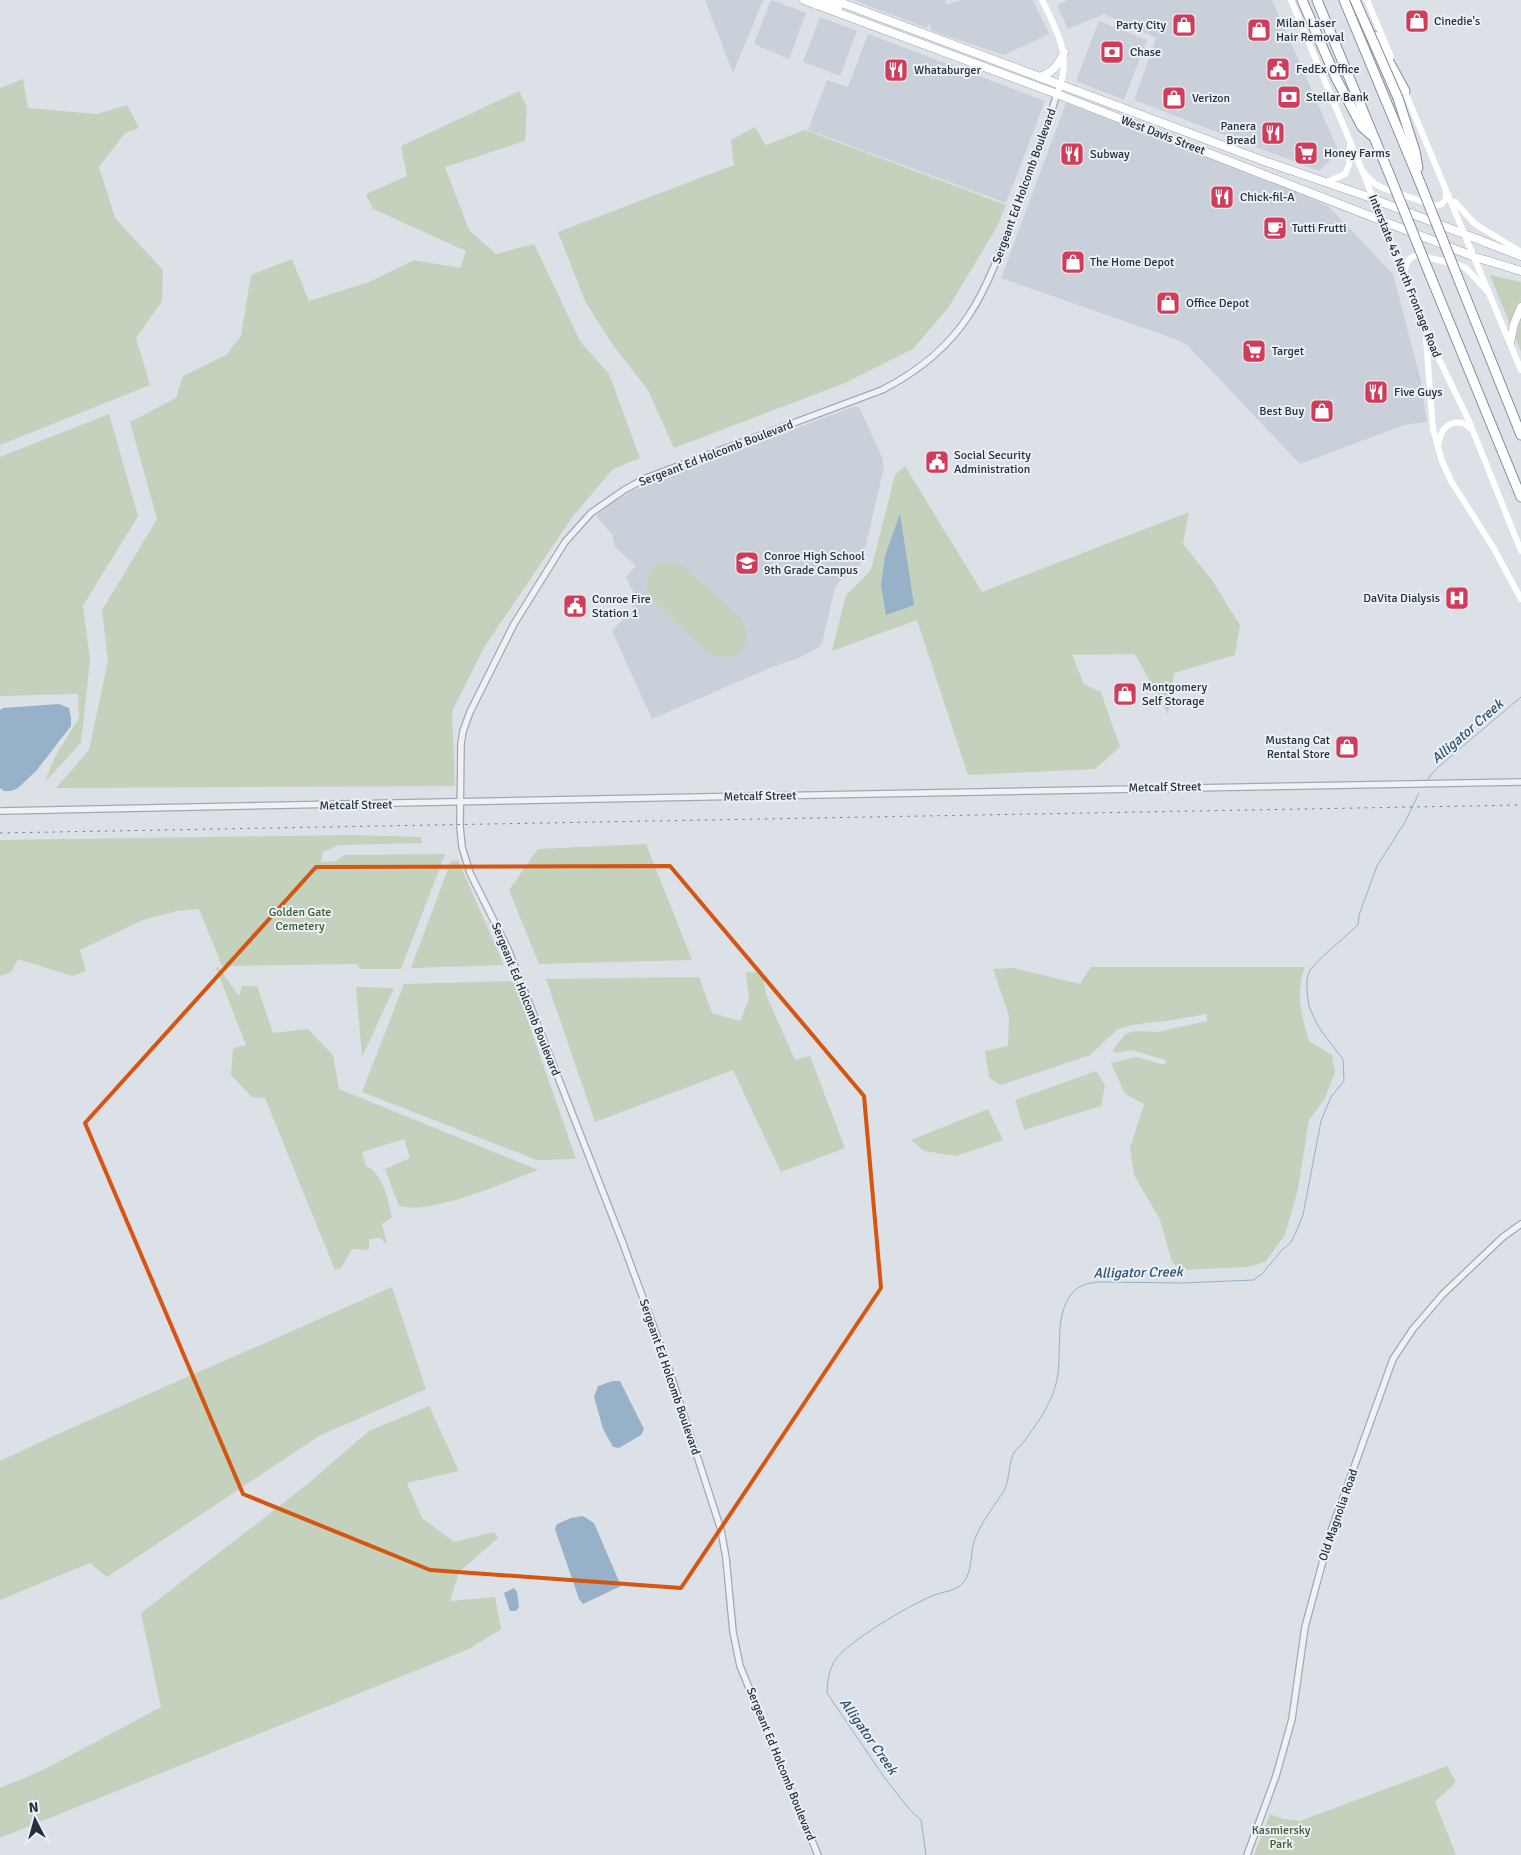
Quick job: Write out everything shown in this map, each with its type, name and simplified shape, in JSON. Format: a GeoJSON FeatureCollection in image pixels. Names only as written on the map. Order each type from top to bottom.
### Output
{"type":"FeatureCollection","features":[{"type":"Feature","properties":{"kind":"highway"},"geometry":{"type":"LineString","coordinates":[[1302,0],[1336,78],[1362,127],[1374,138]]}},
{"type":"Feature","properties":{"kind":"highway"},"geometry":{"type":"LineString","coordinates":[[1317,0],[1521,497]]}},
{"type":"Feature","properties":{"kind":"highway"},"geometry":{"type":"LineString","coordinates":[[1344,0],[1421,185],[1521,435]]}},
{"type":"Feature","properties":{"kind":"highway"},"geometry":{"type":"LineString","coordinates":[[1355,0],[1398,98],[1415,151],[1421,185]]}},
{"type":"Feature","properties":{"kind":"highway"},"geometry":{"type":"LineString","coordinates":[[1355,0],[1405,91]]}},
{"type":"Feature","properties":{"kind":"main road","name":"West Davis Street"},"geometry":{"type":"LineString","coordinates":[[804,0],[1057,94],[1475,258],[1521,271]]}},
{"type":"Feature","properties":{"kind":"main road","name":"West Davis Street"},"geometry":{"type":"LineString","coordinates":[[834,0],[1264,161],[1373,199],[1521,256]]}},
{"type":"Feature","properties":{"kind":"main road"},"geometry":{"type":"LineString","coordinates":[[1042,0],[1058,33],[1064,52],[1064,73],[1057,94]]}},
{"type":"Feature","properties":{"kind":"main road","name":"Interstate 45 North Frontage Road"},"geometry":{"type":"LineString","coordinates":[[1291,0],[1362,170],[1424,330],[1474,432],[1521,551]]}},
{"type":"Feature","properties":{"kind":"main road"},"geometry":{"type":"LineString","coordinates":[[1366,0],[1466,234],[1521,370]]}},
{"type":"Feature","properties":{"kind":"main road"},"geometry":{"type":"LineString","coordinates":[[816,4],[819,1],[824,1],[861,14],[874,15]]}},
{"type":"Feature","properties":{"kind":"main road"},"geometry":{"type":"LineString","coordinates":[[1040,77],[1052,72],[1064,52]]}},
{"type":"Feature","properties":{"kind":"main road"},"geometry":{"type":"LineString","coordinates":[[1327,182],[1345,174],[1349,165],[1350,142]]}},
{"type":"Feature","properties":{"kind":"main road"},"geometry":{"type":"LineString","coordinates":[[1362,170],[1375,184],[1436,206],[1446,199],[1447,189]]}},
{"type":"Feature","properties":{"kind":"main road"},"geometry":{"type":"LineString","coordinates":[[1450,196],[1466,216],[1476,224],[1521,252]]}},
{"type":"Feature","properties":{"kind":"main road"},"geometry":{"type":"LineString","coordinates":[[1404,275],[1407,261],[1412,256],[1418,254],[1466,268],[1491,296]]}},
{"type":"Feature","properties":{"kind":"main road"},"geometry":{"type":"LineString","coordinates":[[1510,343],[1514,324],[1521,307]]}},
{"type":"Feature","properties":{"kind":"main road"},"geometry":{"type":"LineString","coordinates":[[1424,330],[1427,346],[1433,428],[1442,461],[1451,481],[1493,547],[1521,599]]}},
{"type":"Feature","properties":{"kind":"main road"},"geometry":{"type":"LineString","coordinates":[[1438,444],[1444,429],[1451,424],[1458,422],[1466,424],[1474,432]]}},
{"type":"Feature","properties":{"kind":"street","name":"Sergeant Ed Holcomb Boulevard"},"geometry":{"type":"LineString","coordinates":[[818,1855],[740,1666],[732,1632],[726,1558],[721,1530],[668,1366],[622,1241],[512,958],[470,873],[462,847],[460,826],[461,744],[463,731],[470,712],[514,624],[565,542],[591,513],[609,499],[646,478],[882,390],[918,370],[952,338],[972,313],[987,284],[1057,94]]}},
{"type":"Feature","properties":{"kind":"street","name":"Metcalf Street"},"geometry":{"type":"LineString","coordinates":[[0,811],[1521,782]]}},
{"type":"Feature","properties":{"kind":"street","name":"Old Magnolia Road"},"geometry":{"type":"LineString","coordinates":[[1247,1855],[1276,1776],[1292,1719],[1305,1627],[1331,1531],[1393,1359],[1413,1329],[1443,1294],[1503,1237],[1521,1224]]}},
{"type":"Feature","properties":{"kind":"highlighted area"},"geometry":{"type":"Polygon","coordinates":[[[670,866],[864,1096],[881,1288],[681,1588],[430,1570],[243,1494],[85,1123],[316,867],[670,866]]]}},
{"type":"Feature","properties":{"kind":"shaded area"},"geometry":{"type":"Polygon","coordinates":[[[705,0],[763,0],[733,73],[705,0]]]}},
{"type":"Feature","properties":{"kind":"shaded area"},"geometry":{"type":"Polygon","coordinates":[[[771,0],[806,13],[789,59],[754,44],[771,0]]]}},
{"type":"Feature","properties":{"kind":"shaded area"},"geometry":{"type":"Polygon","coordinates":[[[853,0],[945,0],[947,5],[961,0],[1033,0],[1049,34],[1004,55],[932,31],[929,23],[927,28],[853,0]]]}},
{"type":"Feature","properties":{"kind":"shaded area"},"geometry":{"type":"Polygon","coordinates":[[[1068,0],[1272,0],[1339,152],[1319,171],[1134,100],[1156,38],[1104,14],[1068,29],[1057,5],[1068,0]]]}},
{"type":"Feature","properties":{"kind":"shaded area"},"geometry":{"type":"Polygon","coordinates":[[[820,17],[857,31],[840,76],[803,62],[820,17]]]}},
{"type":"Feature","properties":{"kind":"shaded area"},"geometry":{"type":"Polygon","coordinates":[[[1099,21],[1147,40],[1124,100],[1076,81],[1099,21]]]}},
{"type":"Feature","properties":{"kind":"shaded area"},"geometry":{"type":"Polygon","coordinates":[[[868,34],[1045,101],[1006,203],[808,130],[827,80],[848,87],[868,34]]]}},
{"type":"Feature","properties":{"kind":"shaded area"},"geometry":{"type":"Polygon","coordinates":[[[1066,103],[1268,179],[1329,207],[1393,274],[1421,381],[1427,422],[1404,425],[1300,464],[1187,345],[1175,339],[1001,278],[1066,103]]]}},
{"type":"Feature","properties":{"kind":"shaded area","name":"Conroe High School 9th Grade Campus"},"geometry":{"type":"Polygon","coordinates":[[[855,406],[861,411],[882,457],[884,467],[862,562],[838,583],[835,588],[822,643],[819,647],[799,658],[772,667],[652,719],[612,631],[632,610],[633,592],[626,577],[636,566],[615,547],[612,534],[596,516],[611,503],[636,489],[855,406]]]}},
{"type":"Feature","properties":{"kind":"green space"},"geometry":{"type":"Polygon","coordinates":[[[23,79],[28,108],[97,114],[127,105],[139,128],[125,133],[99,167],[115,218],[163,270],[162,301],[136,338],[150,385],[0,445],[0,88],[23,79]]]}},
{"type":"Feature","properties":{"kind":"green space"},"geometry":{"type":"Polygon","coordinates":[[[519,91],[527,107],[525,141],[445,167],[469,230],[496,254],[534,244],[580,341],[609,374],[640,458],[613,469],[573,516],[485,646],[452,711],[455,786],[56,788],[89,750],[108,661],[102,610],[157,519],[130,422],[176,398],[183,376],[226,355],[241,336],[251,275],[292,259],[309,301],[369,282],[414,260],[460,268],[466,251],[373,209],[366,194],[407,176],[401,146],[519,91]]]}},
{"type":"Feature","properties":{"kind":"green space"},"geometry":{"type":"Polygon","coordinates":[[[755,127],[766,145],[805,130],[1006,205],[997,227],[948,308],[913,349],[845,383],[674,448],[648,390],[615,348],[586,303],[558,232],[734,165],[731,140],[755,127]]]}},
{"type":"Feature","properties":{"kind":"green space"},"geometry":{"type":"Polygon","coordinates":[[[1490,275],[1521,282],[1521,352],[1490,275]]]}},
{"type":"Feature","properties":{"kind":"green space"},"geometry":{"type":"Polygon","coordinates":[[[109,414],[138,516],[83,606],[90,660],[81,743],[44,783],[57,753],[79,718],[78,694],[0,696],[0,457],[109,414]]]}},
{"type":"Feature","properties":{"kind":"green space"},"geometry":{"type":"Polygon","coordinates":[[[905,466],[982,592],[1189,512],[1183,544],[1212,580],[1240,625],[1235,655],[1174,673],[1168,714],[1135,654],[1072,655],[1084,684],[1101,692],[1120,747],[1095,769],[968,775],[917,620],[832,651],[846,595],[871,570],[895,475],[905,466]]]}},
{"type":"Feature","properties":{"kind":"green space"},"geometry":{"type":"Polygon","coordinates":[[[672,561],[682,565],[742,620],[747,639],[742,650],[737,654],[720,657],[709,653],[651,598],[648,591],[647,578],[658,565],[672,561]]]}},
{"type":"Feature","properties":{"kind":"green space","name":"Golden Gate Cemetery"},"geometry":{"type":"Polygon","coordinates":[[[352,835],[421,837],[422,843],[339,845],[323,852],[321,862],[335,861],[345,855],[445,854],[401,969],[360,969],[357,964],[222,966],[199,909],[177,911],[143,920],[80,950],[86,971],[72,976],[18,959],[11,972],[0,976],[0,840],[352,835]]]}},
{"type":"Feature","properties":{"kind":"green space"},"geometry":{"type":"Polygon","coordinates":[[[646,844],[692,960],[539,964],[509,890],[538,849],[646,844]]]}},
{"type":"Feature","properties":{"kind":"green space"},"geometry":{"type":"Polygon","coordinates":[[[458,860],[504,965],[411,968],[451,861],[458,860]]]}},
{"type":"Feature","properties":{"kind":"green space"},"geometry":{"type":"Polygon","coordinates":[[[218,967],[239,996],[242,986],[257,986],[273,1033],[308,1029],[333,1055],[339,1089],[538,1170],[449,1202],[413,1208],[399,1206],[385,1169],[410,1158],[404,1139],[362,1152],[366,1166],[377,1176],[387,1195],[392,1217],[382,1224],[387,1244],[379,1238],[369,1239],[369,1250],[352,1249],[341,1268],[335,1270],[265,1098],[252,1097],[231,1075],[233,1048],[246,1045],[216,968],[218,967]]]}},
{"type":"Feature","properties":{"kind":"green space"},"geometry":{"type":"Polygon","coordinates":[[[1091,967],[1305,967],[1300,986],[1300,1004],[1306,1031],[1309,1041],[1332,1055],[1335,1072],[1325,1098],[1309,1120],[1298,1189],[1285,1235],[1265,1262],[1248,1267],[1181,1270],[1172,1262],[1160,1220],[1134,1175],[1130,1148],[1144,1104],[1125,1094],[1111,1063],[1136,1057],[1165,1065],[1166,1060],[1131,1050],[1115,1053],[1113,1050],[1125,1034],[1135,1031],[1158,1032],[1207,1021],[1207,1014],[1132,1025],[1118,1029],[1090,1055],[1001,1085],[989,1078],[985,1051],[1008,1046],[1009,1016],[993,969],[1014,968],[1080,984],[1091,967]]]}},
{"type":"Feature","properties":{"kind":"green space"},"geometry":{"type":"Polygon","coordinates":[[[746,972],[762,973],[767,997],[795,1060],[810,1056],[845,1148],[781,1172],[733,1070],[595,1122],[546,979],[699,977],[712,1013],[740,1021],[749,999],[746,972]]]}},
{"type":"Feature","properties":{"kind":"green space"},"geometry":{"type":"Polygon","coordinates":[[[514,981],[576,1159],[537,1160],[362,1092],[404,984],[514,981]]]}},
{"type":"Feature","properties":{"kind":"green space"},"geometry":{"type":"Polygon","coordinates":[[[356,987],[394,988],[362,1057],[356,987]]]}},
{"type":"Feature","properties":{"kind":"green space"},"geometry":{"type":"Polygon","coordinates":[[[1096,1071],[1105,1085],[1101,1106],[1024,1130],[1015,1100],[1096,1071]]]}},
{"type":"Feature","properties":{"kind":"green space"},"geometry":{"type":"Polygon","coordinates":[[[988,1109],[1003,1140],[956,1156],[924,1151],[911,1140],[988,1109]]]}},
{"type":"Feature","properties":{"kind":"green space"},"geometry":{"type":"Polygon","coordinates":[[[392,1287],[426,1389],[319,1436],[107,1577],[90,1563],[0,1600],[0,1461],[392,1287]]]}},
{"type":"Feature","properties":{"kind":"green space"},"geometry":{"type":"Polygon","coordinates":[[[429,1406],[459,1471],[407,1483],[422,1518],[454,1542],[494,1532],[498,1538],[459,1572],[450,1601],[495,1597],[501,1629],[469,1649],[0,1838],[0,1788],[43,1770],[161,1707],[141,1613],[304,1487],[369,1431],[429,1406]]]}},
{"type":"Feature","properties":{"kind":"green space","name":"Kasmiersky Park"},"geometry":{"type":"Polygon","coordinates":[[[1447,1766],[1456,1782],[1435,1802],[1456,1855],[1254,1855],[1270,1814],[1283,1819],[1300,1821],[1447,1766]]]}},
{"type":"Feature","properties":{"kind":"water"},"geometry":{"type":"Polygon","coordinates":[[[900,514],[914,605],[886,615],[881,585],[885,556],[900,514]]]}},
{"type":"Feature","properties":{"kind":"water"},"geometry":{"type":"Polygon","coordinates":[[[59,704],[69,708],[71,726],[36,771],[18,788],[4,791],[0,788],[0,710],[3,708],[59,704]]]}},
{"type":"Feature","properties":{"kind":"water"},"geometry":{"type":"Polygon","coordinates":[[[613,1381],[620,1381],[644,1429],[641,1435],[619,1448],[613,1447],[603,1429],[594,1397],[598,1386],[613,1381]]]}},
{"type":"Feature","properties":{"kind":"water"},"geometry":{"type":"Polygon","coordinates":[[[583,1516],[594,1523],[621,1586],[583,1604],[579,1599],[555,1529],[557,1524],[571,1518],[583,1516]]]}},
{"type":"Feature","properties":{"kind":"water"},"geometry":{"type":"Polygon","coordinates":[[[514,1588],[517,1592],[519,1607],[516,1611],[510,1611],[504,1593],[514,1588]]]}},
{"type":"Feature","properties":{"kind":"waterway","name":"Alligator Creek"},"geometry":{"type":"LineString","coordinates":[[1427,780],[1437,768],[1521,697]]}},
{"type":"Feature","properties":{"kind":"waterway","name":"Alligator Creek"},"geometry":{"type":"LineString","coordinates":[[926,1855],[921,1820],[910,1810],[884,1777],[827,1693],[827,1685],[833,1664],[842,1652],[880,1624],[936,1594],[949,1591],[963,1583],[969,1572],[976,1536],[1004,1491],[1013,1455],[1038,1422],[1053,1392],[1058,1374],[1061,1319],[1068,1299],[1077,1288],[1085,1284],[1099,1282],[1183,1283],[1253,1280],[1262,1274],[1291,1242],[1303,1215],[1321,1121],[1331,1097],[1344,1081],[1343,1059],[1322,1032],[1309,1006],[1307,979],[1310,970],[1321,958],[1358,925],[1359,915],[1377,866],[1405,822],[1419,793]]}},
{"type":"Feature","properties":{"kind":"railway"},"geometry":{"type":"LineString","coordinates":[[0,833],[1521,805]]}},
{"type":"Feature","properties":{"kind":"place","name":"Cinedie's"},"geometry":{"type":"Point","coordinates":[1417,21]}},
{"type":"Feature","properties":{"kind":"place","name":"Party City"},"geometry":{"type":"Point","coordinates":[1184,25]}},
{"type":"Feature","properties":{"kind":"place","name":"Milan Laser Hair Removal"},"geometry":{"type":"Point","coordinates":[1259,30]}},
{"type":"Feature","properties":{"kind":"place","name":"Chase"},"geometry":{"type":"Point","coordinates":[1112,52]}},
{"type":"Feature","properties":{"kind":"place","name":"FedEx Office"},"geometry":{"type":"Point","coordinates":[1278,69]}},
{"type":"Feature","properties":{"kind":"place","name":"Whataburger"},"geometry":{"type":"Point","coordinates":[896,70]}},
{"type":"Feature","properties":{"kind":"place","name":"Stellar Bank"},"geometry":{"type":"Point","coordinates":[1289,97]}},
{"type":"Feature","properties":{"kind":"place","name":"Verizon"},"geometry":{"type":"Point","coordinates":[1174,98]}},
{"type":"Feature","properties":{"kind":"place","name":"Panera Bread"},"geometry":{"type":"Point","coordinates":[1273,133]}},
{"type":"Feature","properties":{"kind":"place","name":"Honey Farms"},"geometry":{"type":"Point","coordinates":[1306,153]}},
{"type":"Feature","properties":{"kind":"place","name":"Subway"},"geometry":{"type":"Point","coordinates":[1072,154]}},
{"type":"Feature","properties":{"kind":"place","name":"Chick-fil-A"},"geometry":{"type":"Point","coordinates":[1222,197]}},
{"type":"Feature","properties":{"kind":"place","name":"Tutti Frutti"},"geometry":{"type":"Point","coordinates":[1275,228]}},
{"type":"Feature","properties":{"kind":"place","name":"The Home Depot"},"geometry":{"type":"Point","coordinates":[1073,262]}},
{"type":"Feature","properties":{"kind":"place","name":"Office Depot"},"geometry":{"type":"Point","coordinates":[1168,303]}},
{"type":"Feature","properties":{"kind":"place","name":"Target"},"geometry":{"type":"Point","coordinates":[1254,351]}},
{"type":"Feature","properties":{"kind":"place","name":"Five Guys"},"geometry":{"type":"Point","coordinates":[1376,392]}},
{"type":"Feature","properties":{"kind":"place","name":"Best Buy"},"geometry":{"type":"Point","coordinates":[1322,411]}},
{"type":"Feature","properties":{"kind":"place","name":"Social Security Administration"},"geometry":{"type":"Point","coordinates":[937,462]}},
{"type":"Feature","properties":{"kind":"place","name":"Conroe High School 9th Grade Campus"},"geometry":{"type":"Point","coordinates":[747,563]}},
{"type":"Feature","properties":{"kind":"place","name":"DaVita Dialysis"},"geometry":{"type":"Point","coordinates":[1457,598]}},
{"type":"Feature","properties":{"kind":"place","name":"Conroe Fire Station 1"},"geometry":{"type":"Point","coordinates":[575,606]}},
{"type":"Feature","properties":{"kind":"place","name":"Montgomery Self Storage"},"geometry":{"type":"Point","coordinates":[1125,694]}},
{"type":"Feature","properties":{"kind":"place","name":"Mustang Cat Rental Store"},"geometry":{"type":"Point","coordinates":[1347,747]}}]}
